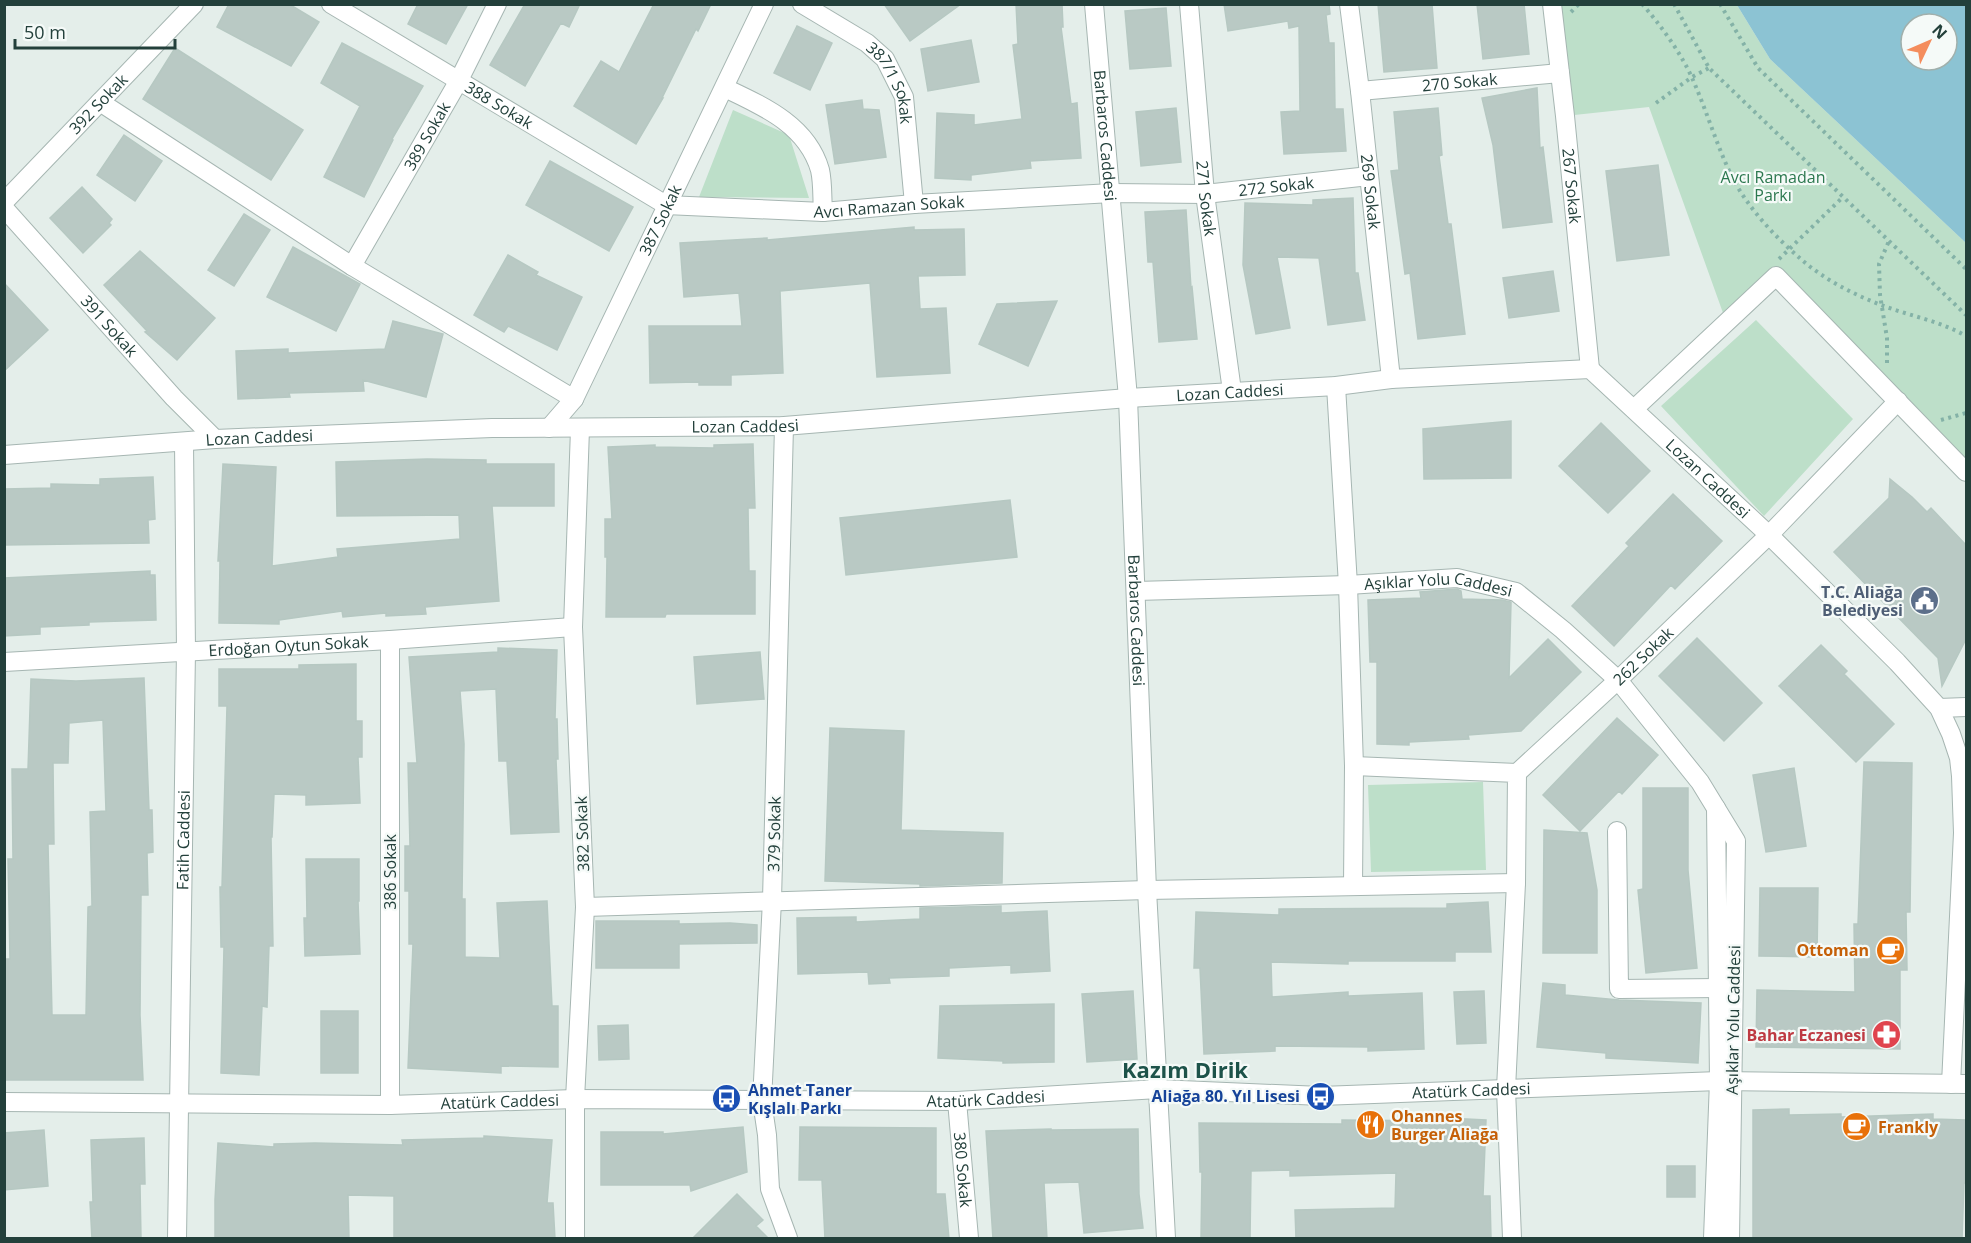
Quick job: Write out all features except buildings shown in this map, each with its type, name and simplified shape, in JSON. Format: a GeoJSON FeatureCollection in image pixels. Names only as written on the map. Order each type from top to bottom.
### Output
{"type":"FeatureCollection","features":[{"type":"Feature","properties":{"kind":"street","name":"392 Sokak"},"geometry":{"type":"LineString","coordinates":[[4,202],[194,4]]}},
{"type":"Feature","properties":{"kind":"street","name":"388 Sokak"},"geometry":{"type":"LineString","coordinates":[[331,4],[666,205]]}},
{"type":"Feature","properties":{"kind":"street","name":"389 Sokak"},"geometry":{"type":"LineString","coordinates":[[352,266],[458,82],[496,4]]}},
{"type":"Feature","properties":{"kind":"street","name":"387 Sokak"},"geometry":{"type":"LineString","coordinates":[[549,429],[574,399],[764,4]]}},
{"type":"Feature","properties":{"kind":"street","name":"387/1 Sokak"},"geometry":{"type":"LineString","coordinates":[[802,4],[867,43],[885,59],[904,98],[914,204]]}},
{"type":"Feature","properties":{"kind":"street","name":"Barbaros Caddesi"},"geometry":{"type":"LineString","coordinates":[[1094,4],[1128,398],[1147,890],[1166,1239]]}},
{"type":"Feature","properties":{"kind":"street","name":"271 Sokak"},"geometry":{"type":"LineString","coordinates":[[1190,4],[1205,194],[1232,391]]}},
{"type":"Feature","properties":{"kind":"street","name":"269 Sokak"},"geometry":{"type":"LineString","coordinates":[[1349,4],[1391,379]]}},
{"type":"Feature","properties":{"kind":"street","name":"267 Sokak"},"geometry":{"type":"LineString","coordinates":[[1552,4],[1590,369]]}},
{"type":"Feature","properties":{"kind":"street","name":"270 Sokak"},"geometry":{"type":"LineString","coordinates":[[1360,91],[1560,74]]}},
{"type":"Feature","properties":{"kind":"street"},"geometry":{"type":"LineString","coordinates":[[725,88],[784,119],[809,145],[820,171],[823,212]]}},
{"type":"Feature","properties":{"kind":"street"},"geometry":{"type":"LineString","coordinates":[[100,102],[352,266],[574,399]]}},
{"type":"Feature","properties":{"kind":"street","name":"272 Sokak"},"geometry":{"type":"LineString","coordinates":[[1112,193],[1205,194],[1369,176]]}},
{"type":"Feature","properties":{"kind":"street","name":"Avcı Ramazan Sokak"},"geometry":{"type":"LineString","coordinates":[[666,205],[823,212],[914,204],[1112,193]]}},
{"type":"Feature","properties":{"kind":"street","name":"391 Sokak"},"geometry":{"type":"LineString","coordinates":[[4,208],[174,399],[215,439]]}},
{"type":"Feature","properties":{"kind":"street"},"geometry":{"type":"LineString","coordinates":[[1634,409],[1776,276],[1966,472]]}},
{"type":"Feature","properties":{"kind":"street","name":"Lozan Caddesi"},"geometry":{"type":"LineString","coordinates":[[4,455],[215,439],[492,428],[784,426],[1128,398],[1336,386],[1391,379],[1590,369],[1769,535],[1897,662],[1939,708],[1959,758],[1961,776],[1963,833],[1959,1084]]}},
{"type":"Feature","properties":{"kind":"street"},"geometry":{"type":"LineString","coordinates":[[1336,386],[1348,585],[1354,766],[1353,886]]}},
{"type":"Feature","properties":{"kind":"street","name":"262 Sokak"},"geometry":{"type":"LineString","coordinates":[[1517,773],[1769,535],[1898,401]]}},
{"type":"Feature","properties":{"kind":"street","name":"379 Sokak"},"geometry":{"type":"LineString","coordinates":[[784,426],[772,900],[762,1101],[767,1135],[770,1189],[788,1239]]}},
{"type":"Feature","properties":{"kind":"street","name":"382 Sokak"},"geometry":{"type":"LineString","coordinates":[[575,1239],[575,1100],[585,907],[573,627],[580,429]]}},
{"type":"Feature","properties":{"kind":"street","name":"Fatih Caddesi"},"geometry":{"type":"LineString","coordinates":[[177,1239],[186,651],[184,442]]}},
{"type":"Feature","properties":{"kind":"street","name":"Aşıklar Yolu Caddesi"},"geometry":{"type":"LineString","coordinates":[[1136,591],[1348,585],[1457,578],[1516,592],[1563,630],[1618,680],[1679,753],[1736,841],[1726,1081],[1713,1239]]}},
{"type":"Feature","properties":{"kind":"street","name":"Erdoğan Oytun Sokak"},"geometry":{"type":"LineString","coordinates":[[4,662],[573,627]]}},
{"type":"Feature","properties":{"kind":"street","name":"386 Sokak"},"geometry":{"type":"LineString","coordinates":[[390,640],[390,1105]]}},
{"type":"Feature","properties":{"kind":"street"},"geometry":{"type":"LineString","coordinates":[[1939,708],[1966,707]]}},
{"type":"Feature","properties":{"kind":"street"},"geometry":{"type":"LineString","coordinates":[[1354,766],[1517,773],[1516,883],[1506,1089],[1512,1239]]}},
{"type":"Feature","properties":{"kind":"street","name":"Aşıklar Yolu Caddesi"},"geometry":{"type":"LineString","coordinates":[[1716,807],[1719,988],[1726,1081],[1730,1239]]}},
{"type":"Feature","properties":{"kind":"street"},"geometry":{"type":"LineString","coordinates":[[1617,831],[1619,989],[1719,988]]}},
{"type":"Feature","properties":{"kind":"street"},"geometry":{"type":"LineString","coordinates":[[585,907],[1147,890],[1516,883]]}},
{"type":"Feature","properties":{"kind":"street","name":"Atatürk Caddesi"},"geometry":{"type":"LineString","coordinates":[[4,1102],[390,1105],[575,1100],[957,1101],[1158,1089],[1321,1096],[1726,1081],[1959,1084]]}},
{"type":"Feature","properties":{"kind":"street","name":"380 Sokak"},"geometry":{"type":"LineString","coordinates":[[957,1101],[969,1239]]}},
{"type":"Feature","properties":{"kind":"path"},"geometry":{"type":"LineString","coordinates":[[1642,4],[1657,20],[1692,77],[1732,178],[1755,210],[1790,249],[1803,262],[1838,286],[1882,305],[1934,321],[1966,336]]}},
{"type":"Feature","properties":{"kind":"path"},"geometry":{"type":"LineString","coordinates":[[1674,4],[1709,68],[1966,315]]}},
{"type":"Feature","properties":{"kind":"path"},"geometry":{"type":"LineString","coordinates":[[1720,4],[1758,68],[1966,269]]}},
{"type":"Feature","properties":{"kind":"path"},"geometry":{"type":"LineString","coordinates":[[1656,103],[1692,77],[1709,68]]}},
{"type":"Feature","properties":{"kind":"path"},"geometry":{"type":"LineString","coordinates":[[1773,266],[1843,197]]}},
{"type":"Feature","properties":{"kind":"path"},"geometry":{"type":"LineString","coordinates":[[1879,382],[1887,364],[1887,338],[1879,264],[1889,241]]}},
{"type":"Feature","properties":{"kind":"green space","name":"Avcı Ramadan Parkı"},"geometry":{"type":"Polygon","coordinates":[[[1552,5],[1737,5],[1770,59],[1966,243],[1966,472],[1776,276],[1727,324],[1649,107],[1565,116],[1552,5]]]}},
{"type":"Feature","properties":{"kind":"green space"},"geometry":{"type":"Polygon","coordinates":[[[733,110],[789,135],[809,198],[699,197],[733,110]]]}},
{"type":"Feature","properties":{"kind":"green space"},"geometry":{"type":"Polygon","coordinates":[[[1756,320],[1853,419],[1764,516],[1661,406],[1756,320]]]}},
{"type":"Feature","properties":{"kind":"green space"},"geometry":{"type":"Polygon","coordinates":[[[1483,782],[1486,870],[1371,872],[1368,785],[1483,782]]]}},
{"type":"Feature","properties":{"kind":"water"},"geometry":{"type":"Polygon","coordinates":[[[1737,5],[1966,5],[1966,243],[1770,59],[1737,5]]]}},
{"type":"Feature","properties":{"kind":"place","name":"T.C. Aliağa Belediyesi"},"geometry":{"type":"Point","coordinates":[1924,601]}},
{"type":"Feature","properties":{"kind":"place","name":"Ottoman"},"geometry":{"type":"Point","coordinates":[1890,950]}},
{"type":"Feature","properties":{"kind":"place","name":"Bahar Eczanesi"},"geometry":{"type":"Point","coordinates":[1887,1035]}},
{"type":"Feature","properties":{"kind":"place","name":"Aliağa 80. Yıl Lisesi"},"geometry":{"type":"Point","coordinates":[1321,1096]}},
{"type":"Feature","properties":{"kind":"place","name":"Ahmet Taner Kışlalı Parkı"},"geometry":{"type":"Point","coordinates":[727,1099]}},
{"type":"Feature","properties":{"kind":"place","name":"Ohannes Burger Aliağa"},"geometry":{"type":"Point","coordinates":[1370,1125]}},
{"type":"Feature","properties":{"kind":"place","name":"Frankly"},"geometry":{"type":"Point","coordinates":[1857,1127]}},
{"type":"Feature","properties":{"kind":"district","name":"Kazım Dirik"},"geometry":{"type":"Point","coordinates":[1185,1069]}}]}
